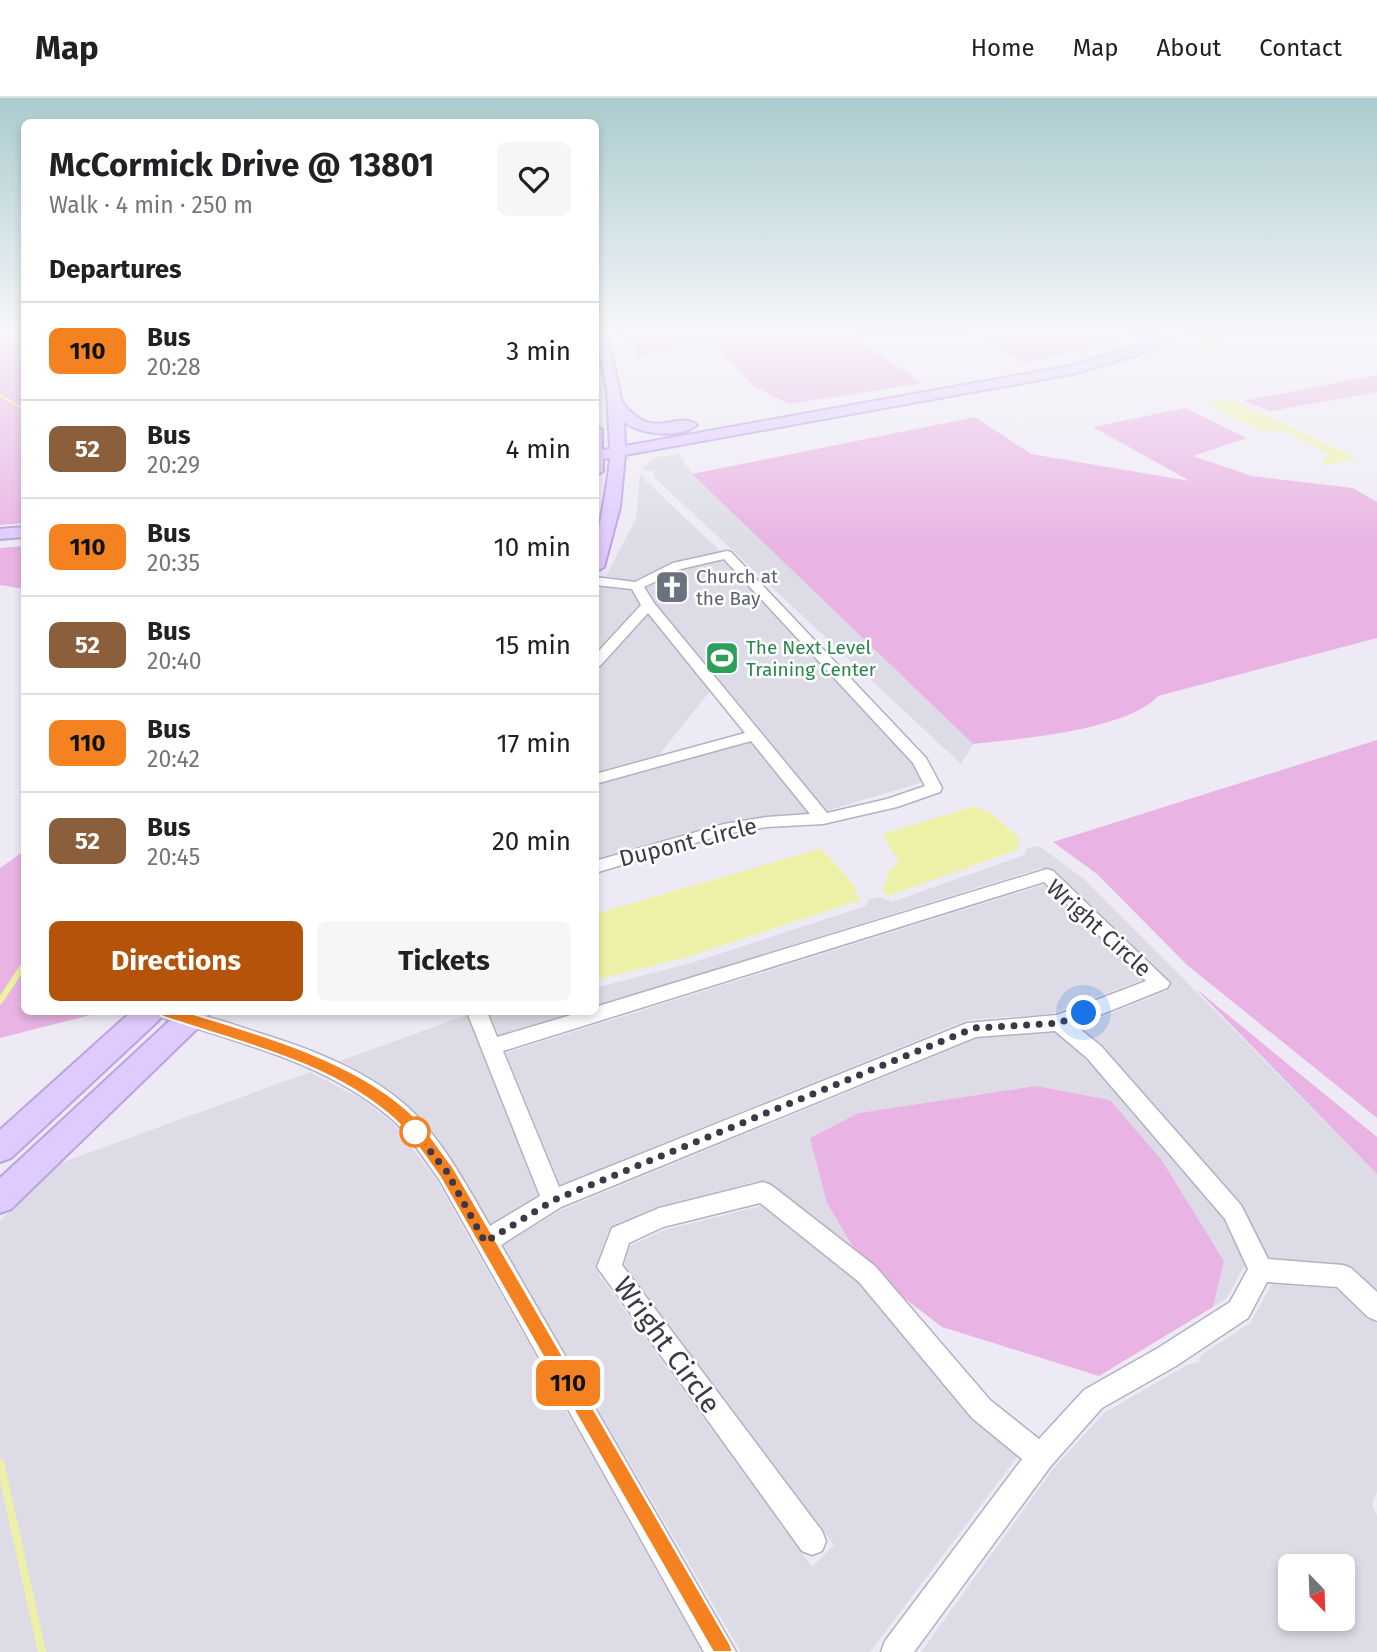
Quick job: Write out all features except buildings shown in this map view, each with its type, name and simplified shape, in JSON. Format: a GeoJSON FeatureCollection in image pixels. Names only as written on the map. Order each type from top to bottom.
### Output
{"type":"FeatureCollection","features":[{"type":"Feature","properties":{"kind":"main road"},"geometry":{"type":"LineString","coordinates":[[617,404],[632,425],[663,429],[846,403]]}},
{"type":"Feature","properties":{"kind":"main road"},"geometry":{"type":"LineString","coordinates":[[599,451],[861,403]]}},
{"type":"Feature","properties":{"kind":"main road"},"geometry":{"type":"LineString","coordinates":[[618,448],[883,403]]}},
{"type":"Feature","properties":{"kind":"main road"},"geometry":{"type":"LineString","coordinates":[[599,556],[611,522],[618,448],[617,404]]}},
{"type":"Feature","properties":{"kind":"main road"},"geometry":{"type":"LineString","coordinates":[[0,528],[21,526]]}},
{"type":"Feature","properties":{"kind":"main road"},"geometry":{"type":"LineString","coordinates":[[0,534],[21,532]]}},
{"type":"Feature","properties":{"kind":"main road"},"geometry":{"type":"LineString","coordinates":[[0,1149],[146,1015]]}},
{"type":"Feature","properties":{"kind":"main road"},"geometry":{"type":"LineString","coordinates":[[0,1199],[183,1015]]}},
{"type":"Feature","properties":{"kind":"street","name":"Dupont Circle"},"geometry":{"type":"LineString","coordinates":[[599,866],[724,829],[766,822],[823,819],[891,803],[934,788],[920,761],[727,555],[677,566],[637,586]]}},
{"type":"Feature","properties":{"kind":"street"},"geometry":{"type":"LineString","coordinates":[[599,581],[637,586],[648,605],[823,819]]}},
{"type":"Feature","properties":{"kind":"street"},"geometry":{"type":"LineString","coordinates":[[599,659],[648,605]]}},
{"type":"Feature","properties":{"kind":"street"},"geometry":{"type":"LineString","coordinates":[[599,778],[755,735]]}},
{"type":"Feature","properties":{"kind":"street","name":"Wright Circle"},"geometry":{"type":"LineString","coordinates":[[485,1242],[554,1200],[974,1028],[1059,1023],[1160,983],[1047,875],[599,1014]]}},
{"type":"Feature","properties":{"kind":"street"},"geometry":{"type":"LineString","coordinates":[[187,1015],[332,1069],[370,1090],[402,1115],[447,1172],[721,1652]]}},
{"type":"Feature","properties":{"kind":"street"},"geometry":{"type":"LineString","coordinates":[[478,1015],[554,1200]]}},
{"type":"Feature","properties":{"kind":"street","name":"Wright Circle"},"geometry":{"type":"LineString","coordinates":[[491,1047],[594,1015]]}},
{"type":"Feature","properties":{"kind":"street"},"geometry":{"type":"LineString","coordinates":[[1059,1023],[1094,1052],[1233,1212],[1261,1270]]}},
{"type":"Feature","properties":{"kind":"street","name":"Wright Circle"},"geometry":{"type":"LineString","coordinates":[[812,1541],[609,1268],[620,1236],[659,1218],[763,1192],[867,1274],[981,1409],[1040,1457]]}},
{"type":"Feature","properties":{"kind":"street"},"geometry":{"type":"LineString","coordinates":[[1261,1270],[1343,1276],[1377,1310]]}},
{"type":"Feature","properties":{"kind":"street"},"geometry":{"type":"LineString","coordinates":[[896,1652],[1040,1457],[1093,1399],[1167,1357],[1239,1310],[1261,1270]]}},
{"type":"Feature","properties":{"kind":"shaded area"},"geometry":{"type":"Polygon","coordinates":[[[0,403],[21,403],[21,523],[0,525],[0,403]]]}},
{"type":"Feature","properties":{"kind":"shaded area"},"geometry":{"type":"Polygon","coordinates":[[[1238,403],[1356,458],[1325,466],[1323,460],[1330,454],[1285,431],[1257,430],[1207,404],[1238,403]]]}},
{"type":"Feature","properties":{"kind":"shaded area"},"geometry":{"type":"Polygon","coordinates":[[[1247,403],[1318,403],[1271,411],[1247,403]]]}},
{"type":"Feature","properties":{"kind":"shaded area"},"geometry":{"type":"Polygon","coordinates":[[[1185,408],[1247,438],[1193,456],[1252,476],[1353,488],[1377,502],[1377,638],[1158,696],[1143,708],[1098,725],[1017,739],[973,744],[692,474],[975,417],[1031,454],[1190,481],[1093,427],[1185,408]]]}},
{"type":"Feature","properties":{"kind":"shaded area"},"geometry":{"type":"Polygon","coordinates":[[[679,454],[692,474],[973,744],[961,764],[654,477],[654,471],[642,470],[652,458],[679,454]]]}},
{"type":"Feature","properties":{"kind":"shaded area"},"geometry":{"type":"Polygon","coordinates":[[[640,475],[644,475],[644,479],[722,553],[674,562],[635,582],[605,578],[636,519],[640,475]]]}},
{"type":"Feature","properties":{"kind":"shaded area"},"geometry":{"type":"Polygon","coordinates":[[[21,546],[21,588],[0,585],[0,548],[21,546]]]}},
{"type":"Feature","properties":{"kind":"shaded area"},"geometry":{"type":"Polygon","coordinates":[[[724,560],[912,762],[923,782],[826,811],[654,604],[645,587],[681,569],[724,560]]]}},
{"type":"Feature","properties":{"kind":"shaded area"},"geometry":{"type":"Polygon","coordinates":[[[602,585],[632,589],[640,604],[599,649],[599,591],[602,585]]]}},
{"type":"Feature","properties":{"kind":"shaded area"},"geometry":{"type":"Polygon","coordinates":[[[648,614],[710,691],[659,755],[599,771],[599,669],[648,614]]]}},
{"type":"Feature","properties":{"kind":"shaded area"},"geometry":{"type":"Polygon","coordinates":[[[1377,740],[1377,1118],[1187,965],[1097,874],[1053,842],[1377,740]]]}},
{"type":"Feature","properties":{"kind":"shaded area"},"geometry":{"type":"Polygon","coordinates":[[[752,742],[809,813],[720,823],[599,858],[599,783],[752,742]]]}},
{"type":"Feature","properties":{"kind":"shaded area"},"geometry":{"type":"Polygon","coordinates":[[[975,806],[994,815],[1021,840],[1017,846],[1019,849],[888,896],[882,889],[888,879],[886,872],[893,869],[898,860],[882,834],[975,806]]]}},
{"type":"Feature","properties":{"kind":"shaded area"},"geometry":{"type":"Polygon","coordinates":[[[1039,846],[1084,879],[1377,1174],[1377,1295],[1351,1270],[1337,1263],[1268,1258],[1242,1208],[1077,1027],[1167,991],[1168,980],[1055,872],[1041,868],[599,1005],[599,987],[691,963],[866,906],[869,899],[880,897],[892,902],[1024,855],[1027,848],[1039,846]]]}},
{"type":"Feature","properties":{"kind":"shaded area"},"geometry":{"type":"Polygon","coordinates":[[[819,849],[850,881],[861,900],[687,957],[599,979],[599,913],[819,849]]]}},
{"type":"Feature","properties":{"kind":"shaded area"},"geometry":{"type":"Polygon","coordinates":[[[21,853],[21,1015],[90,1015],[0,1038],[0,868],[21,853]]]}},
{"type":"Feature","properties":{"kind":"shaded area"},"geometry":{"type":"Polygon","coordinates":[[[1046,884],[1144,979],[1051,1014],[967,1020],[560,1185],[506,1053],[1046,884]]]}},
{"type":"Feature","properties":{"kind":"shaded area"},"geometry":{"type":"Polygon","coordinates":[[[1195,988],[1377,1137],[1377,1174],[1195,988]]]}},
{"type":"Feature","properties":{"kind":"shaded area"},"geometry":{"type":"Polygon","coordinates":[[[467,1015],[538,1196],[490,1225],[456,1165],[411,1109],[378,1083],[340,1061],[467,1015]]]}},
{"type":"Feature","properties":{"kind":"shaded area"},"geometry":{"type":"Polygon","coordinates":[[[489,1015],[566,1015],[498,1035],[489,1015]]]}},
{"type":"Feature","properties":{"kind":"shaded area"},"geometry":{"type":"Polygon","coordinates":[[[1055,1032],[1086,1056],[1221,1215],[1245,1265],[1226,1299],[1213,1307],[1224,1261],[1161,1159],[1110,1100],[1036,1086],[859,1113],[827,1203],[854,1249],[770,1184],[758,1181],[655,1207],[614,1225],[608,1232],[597,1263],[599,1275],[812,1567],[834,1545],[624,1266],[630,1246],[664,1230],[761,1206],[859,1283],[971,1417],[1018,1456],[870,1652],[741,1652],[502,1246],[559,1211],[979,1038],[1055,1032]]]}},
{"type":"Feature","properties":{"kind":"shaded area"},"geometry":{"type":"Polygon","coordinates":[[[310,1072],[362,1099],[393,1123],[436,1179],[702,1652],[0,1652],[0,1221],[58,1164],[310,1072]]]}},
{"type":"Feature","properties":{"kind":"shaded area"},"geometry":{"type":"Polygon","coordinates":[[[1036,1086],[1110,1100],[1161,1159],[1224,1261],[1213,1307],[1099,1376],[942,1327],[899,1294],[876,1267],[854,1249],[827,1203],[810,1138],[859,1113],[1036,1086]]]}},
{"type":"Feature","properties":{"kind":"shaded area"},"geometry":{"type":"Polygon","coordinates":[[[1272,1284],[1341,1289],[1377,1324],[1377,1491],[1372,1505],[1377,1516],[1377,1652],[921,1652],[1053,1469],[1104,1413],[1187,1365],[1199,1362],[1201,1355],[1250,1323],[1272,1284]]]}},
{"type":"Feature","properties":{"kind":"waterway"},"geometry":{"type":"LineString","coordinates":[[13,403],[21,407]]}},
{"type":"Feature","properties":{"kind":"waterway"},"geometry":{"type":"LineString","coordinates":[[0,1001],[21,970]]}},
{"type":"Feature","properties":{"kind":"waterway"},"geometry":{"type":"LineString","coordinates":[[0,1462],[42,1652]]}},
{"type":"Feature","properties":{"kind":"bus line","name":"110"},"geometry":{"type":"LineString","coordinates":[[176,1015],[332,1069],[370,1090],[402,1115],[447,1172],[721,1652]]}},
{"type":"Feature","properties":{"kind":"place","name":"Church at the Bay"},"geometry":{"type":"Point","coordinates":[672,587]}},
{"type":"Feature","properties":{"kind":"place","name":"The Next Level Training Center"},"geometry":{"type":"Point","coordinates":[722,658]}},
{"type":"Feature","properties":{"kind":"route"},"geometry":{"type":"LineString","coordinates":[[415,1132],[447,1172],[485,1242],[554,1200],[974,1028],[1059,1023],[1084,1013]]}}]}
